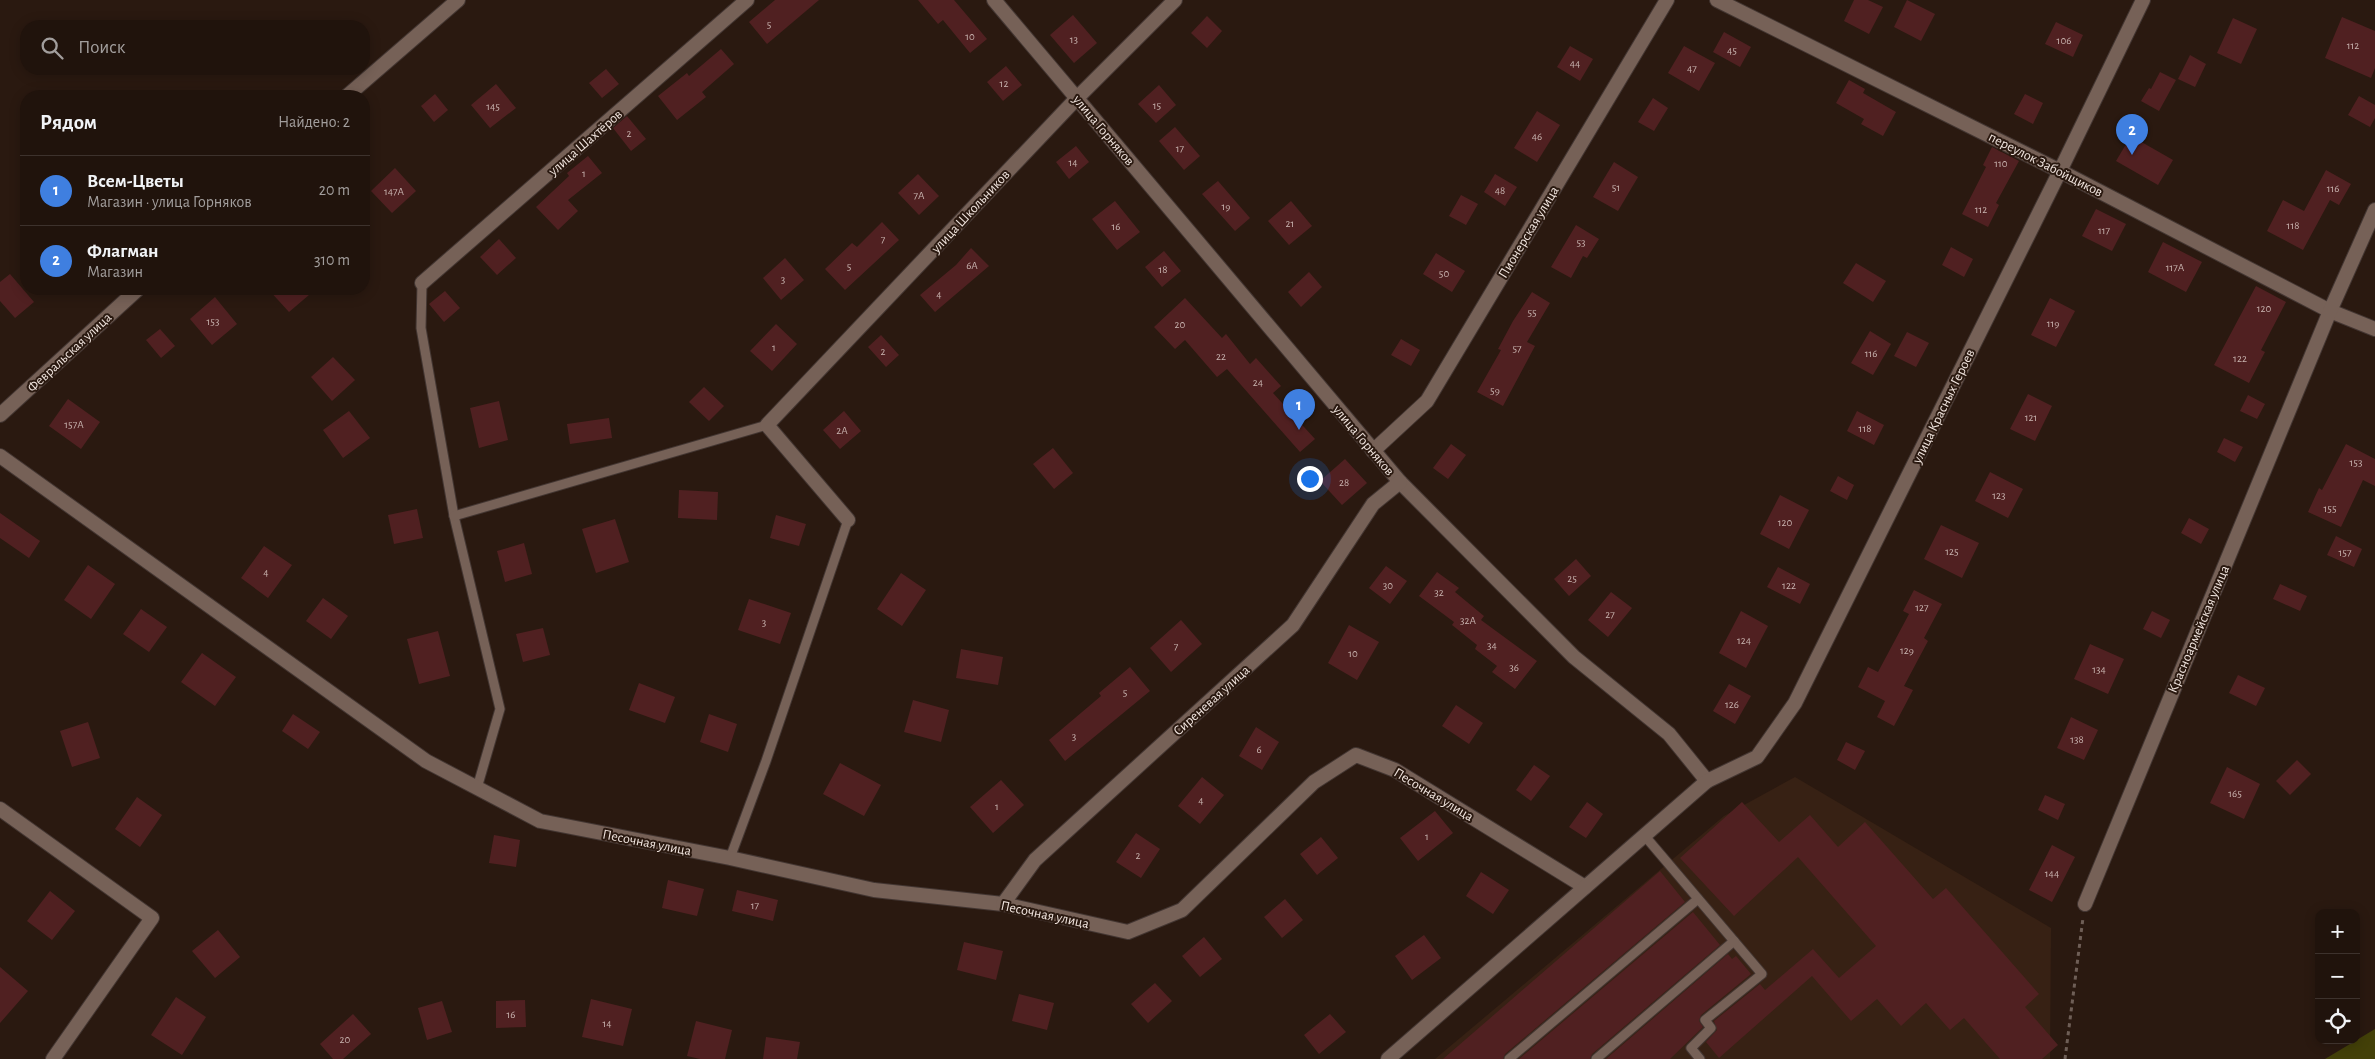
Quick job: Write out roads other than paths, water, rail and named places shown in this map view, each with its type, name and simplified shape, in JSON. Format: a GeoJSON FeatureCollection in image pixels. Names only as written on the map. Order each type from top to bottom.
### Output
{"type":"FeatureCollection","features":[{"type":"Feature","properties":{"kind":"street"},"geometry":{"type":"LineString","coordinates":[[354,90],[458,0]]}},
{"type":"Feature","properties":{"kind":"street","name":"улица Шахтёров"},"geometry":{"type":"LineString","coordinates":[[422,283],[747,0]]}},
{"type":"Feature","properties":{"kind":"street","name":"улица Горняков"},"geometry":{"type":"LineString","coordinates":[[994,0],[1400,482],[1574,657],[1669,734],[1707,781]]}},
{"type":"Feature","properties":{"kind":"street","name":"улица Школьников"},"geometry":{"type":"LineString","coordinates":[[767,425],[1077,98],[1175,0]]}},
{"type":"Feature","properties":{"kind":"street","name":"Пионерская улица"},"geometry":{"type":"LineString","coordinates":[[1373,451],[1427,401],[1667,0]]}},
{"type":"Feature","properties":{"kind":"street","name":"переулок Забойщиков"},"geometry":{"type":"LineString","coordinates":[[1717,0],[2060,171],[2330,311],[2375,329]]}},
{"type":"Feature","properties":{"kind":"street","name":"улица Красных Героев"},"geometry":{"type":"LineString","coordinates":[[1388,1059],[1707,781],[1756,757],[1795,703],[2143,0]]}},
{"type":"Feature","properties":{"kind":"street","name":"Красноармейская улица"},"geometry":{"type":"LineString","coordinates":[[2084,904],[2330,311],[2375,210]]}},
{"type":"Feature","properties":{"kind":"street","name":"Февральская улица"},"geometry":{"type":"LineString","coordinates":[[0,415],[131,295]]}},
{"type":"Feature","properties":{"kind":"street"},"geometry":{"type":"LineString","coordinates":[[767,425],[848,520]]}},
{"type":"Feature","properties":{"kind":"street","name":"Песочная улица"},"geometry":{"type":"LineString","coordinates":[[0,456],[426,761],[540,821],[730,858],[874,890],[1003,904],[1128,932],[1182,910],[1314,782],[1356,755],[1395,770],[1585,887]]}},
{"type":"Feature","properties":{"kind":"street","name":"Сиреневая улица"},"geometry":{"type":"LineString","coordinates":[[1003,904],[1036,860],[1293,625],[1373,504],[1400,482]]}},
{"type":"Feature","properties":{"kind":"street"},"geometry":{"type":"LineString","coordinates":[[0,809],[152,918],[53,1059]]}},
{"type":"Feature","properties":{"kind":"lane"},"geometry":{"type":"LineString","coordinates":[[422,283],[421,328],[454,516],[500,709],[477,788]]}},
{"type":"Feature","properties":{"kind":"lane"},"geometry":{"type":"LineString","coordinates":[[454,516],[767,425]]}},
{"type":"Feature","properties":{"kind":"lane"},"geometry":{"type":"LineString","coordinates":[[730,858],[766,761],[848,520]]}},
{"type":"Feature","properties":{"kind":"lane"},"geometry":{"type":"LineString","coordinates":[[1644,835],[1762,974],[1705,1020],[1711,1028],[1691,1048],[1695,1057]]}},
{"type":"Feature","properties":{"kind":"lane"},"geometry":{"type":"LineString","coordinates":[[1509,1059],[1698,899]]}},
{"type":"Feature","properties":{"kind":"lane"},"geometry":{"type":"LineString","coordinates":[[1596,1059],[1734,941]]}},
{"type":"Feature","properties":{"kind":"place","name":"Флагман"},"geometry":{"type":"Point","coordinates":[2132,155]}},
{"type":"Feature","properties":{"kind":"place","name":"Всем-Цветы"},"geometry":{"type":"Point","coordinates":[1299,430]}}]}
